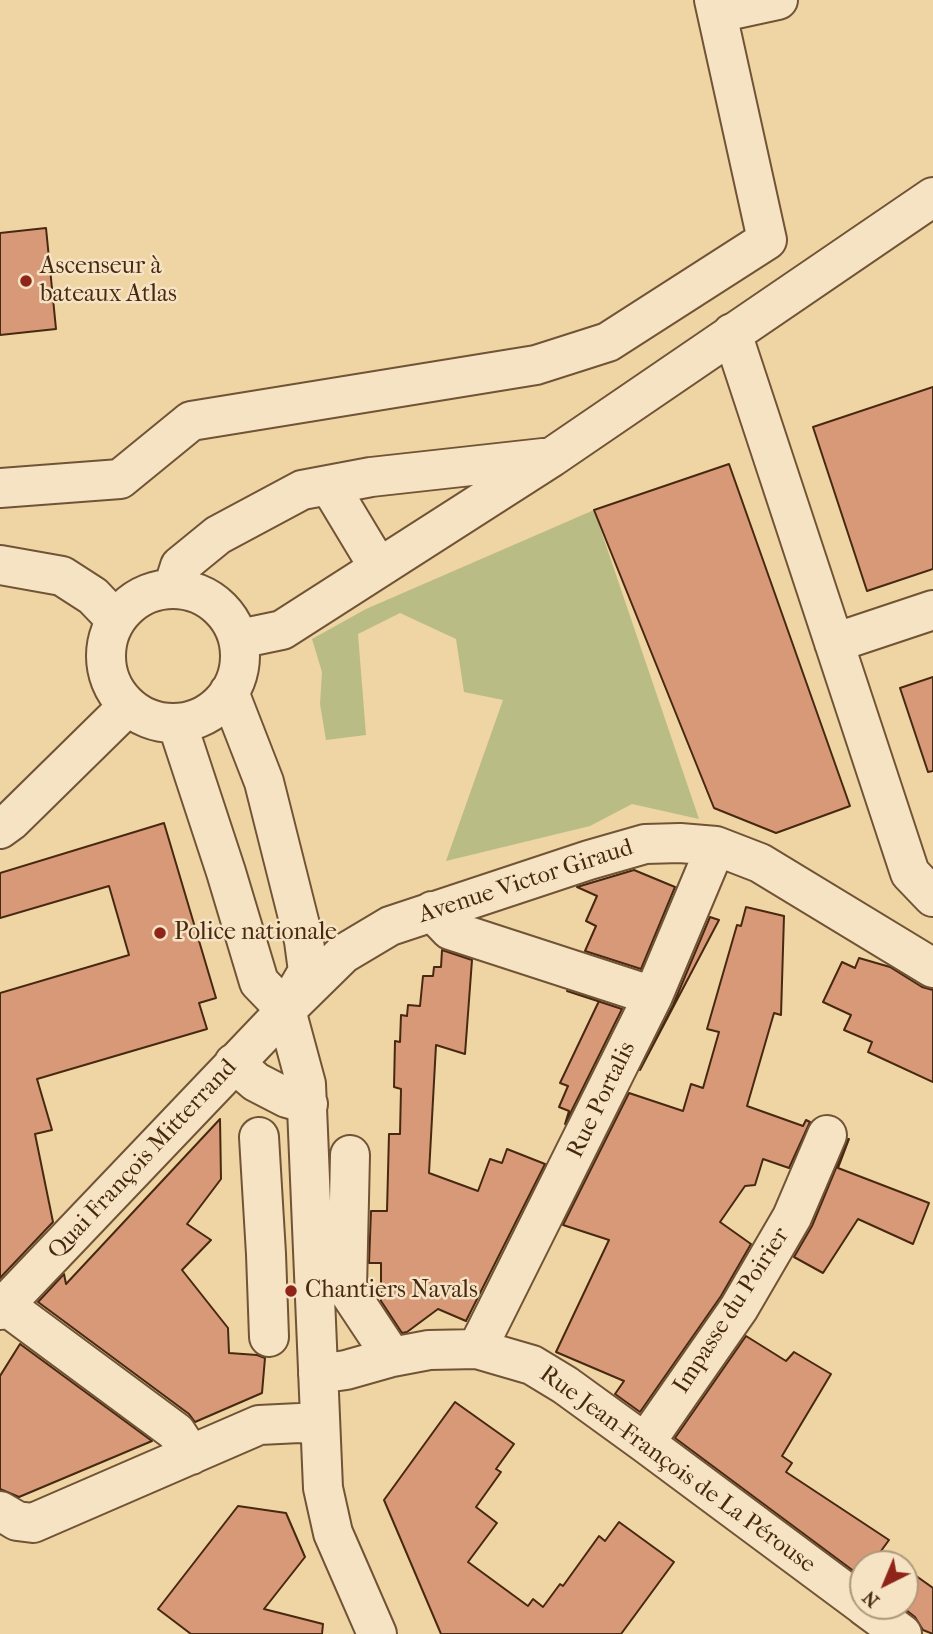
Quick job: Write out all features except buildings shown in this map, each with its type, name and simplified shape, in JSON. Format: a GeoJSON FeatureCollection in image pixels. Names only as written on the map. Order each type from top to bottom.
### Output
{"type":"FeatureCollection","features":[{"type":"Feature","properties":{"kind":"street"},"geometry":{"type":"LineString","coordinates":[[0,488],[120,479],[191,421],[536,365],[608,342],[767,240],[716,7],[778,0]]}},
{"type":"Feature","properties":{"kind":"street"},"geometry":{"type":"LineString","coordinates":[[239,639],[282,630],[552,457],[933,197]]}},
{"type":"Feature","properties":{"kind":"street"},"geometry":{"type":"LineString","coordinates":[[732,334],[910,873],[933,897]]}},
{"type":"Feature","properties":{"kind":"street"},"geometry":{"type":"LineString","coordinates":[[173,588],[180,566],[218,535],[302,490],[371,477],[552,457]]}},
{"type":"Feature","properties":{"kind":"street"},"geometry":{"type":"LineString","coordinates":[[329,485],[379,568]]}},
{"type":"Feature","properties":{"kind":"street"},"geometry":{"type":"LineString","coordinates":[[0,565],[62,576],[93,596],[116,620]]}},
{"type":"Feature","properties":{"kind":"street"},"geometry":{"type":"LineString","coordinates":[[173,588],[195,592],[215,603],[230,619],[239,639],[241,661],[236,683],[224,701],[207,715],[186,722],[164,723],[143,716],[128,706],[112,685],[106,663],[107,641],[116,620],[130,603],[150,592],[173,588]]}},
{"type":"Feature","properties":{"kind":"street"},"geometry":{"type":"LineString","coordinates":[[834,643],[933,611]]}},
{"type":"Feature","properties":{"kind":"street"},"geometry":{"type":"LineString","coordinates":[[229,692],[264,782],[304,941],[308,971],[286,1010]]}},
{"type":"Feature","properties":{"kind":"street"},"geometry":{"type":"LineString","coordinates":[[4,819],[128,706]]}},
{"type":"Feature","properties":{"kind":"street"},"geometry":{"type":"LineString","coordinates":[[177,723],[259,982],[286,1010],[306,1084],[323,1488],[333,1533],[377,1634]]}},
{"type":"Feature","properties":{"kind":"street","name":"Avenue Victor Giraud"},"geometry":{"type":"LineString","coordinates":[[286,1010],[343,954],[390,926],[645,844],[716,846],[760,863],[933,968]]}},
{"type":"Feature","properties":{"kind":"street","name":"Rue Portalis"},"geometry":{"type":"LineString","coordinates":[[477,1349],[653,996],[716,846]]}},
{"type":"Feature","properties":{"kind":"street"},"geometry":{"type":"LineString","coordinates":[[432,911],[450,930],[653,996]]}},
{"type":"Feature","properties":{"kind":"street","name":"Quai François Mitterrand"},"geometry":{"type":"LineString","coordinates":[[3,1308],[286,1010]]}},
{"type":"Feature","properties":{"kind":"street"},"geometry":{"type":"LineString","coordinates":[[234,1063],[256,1082],[287,1098],[308,1104]]}},
{"type":"Feature","properties":{"kind":"street","name":"Impasse du Poirier"},"geometry":{"type":"LineString","coordinates":[[645,1443],[739,1308],[792,1217],[827,1135]]}},
{"type":"Feature","properties":{"kind":"street"},"geometry":{"type":"LineString","coordinates":[[259,1137],[269,1337]]}},
{"type":"Feature","properties":{"kind":"street"},"geometry":{"type":"LineString","coordinates":[[350,1154],[347,1289],[391,1357]]}},
{"type":"Feature","properties":{"kind":"street"},"geometry":{"type":"LineString","coordinates":[[266,1254],[315,1255]]}},
{"type":"Feature","properties":{"kind":"street"},"geometry":{"type":"LineString","coordinates":[[3,1308],[176,1433],[191,1455]]}},
{"type":"Feature","properties":{"kind":"street","name":"Rue Jean-François de La Pérouse"},"geometry":{"type":"LineString","coordinates":[[318,1374],[429,1350],[477,1349],[532,1365],[565,1385],[645,1443],[849,1595]]}},
{"type":"Feature","properties":{"kind":"street"},"geometry":{"type":"LineString","coordinates":[[8,1516],[33,1523],[259,1425],[300,1423],[320,1426]]}},
{"type":"Feature","properties":{"kind":"street","name":"Rue Jean-François de La Pérouse"},"geometry":{"type":"LineString","coordinates":[[883,1620],[902,1634]]}},
{"type":"Feature","properties":{"kind":"green space"},"geometry":{"type":"Polygon","coordinates":[[[594,510],[699,819],[632,804],[590,826],[446,861],[503,700],[464,692],[456,639],[400,613],[358,634],[366,735],[326,740],[320,704],[322,672],[312,639],[366,609],[594,510]]]}},
{"type":"Feature","properties":{"kind":"place","name":"Ascenseur à bateaux Atlas"},"geometry":{"type":"Point","coordinates":[26,281]}},
{"type":"Feature","properties":{"kind":"place","name":"Police nationale"},"geometry":{"type":"Point","coordinates":[160,933]}},
{"type":"Feature","properties":{"kind":"place","name":"Chantiers Navals"},"geometry":{"type":"Point","coordinates":[291,1291]}}]}
